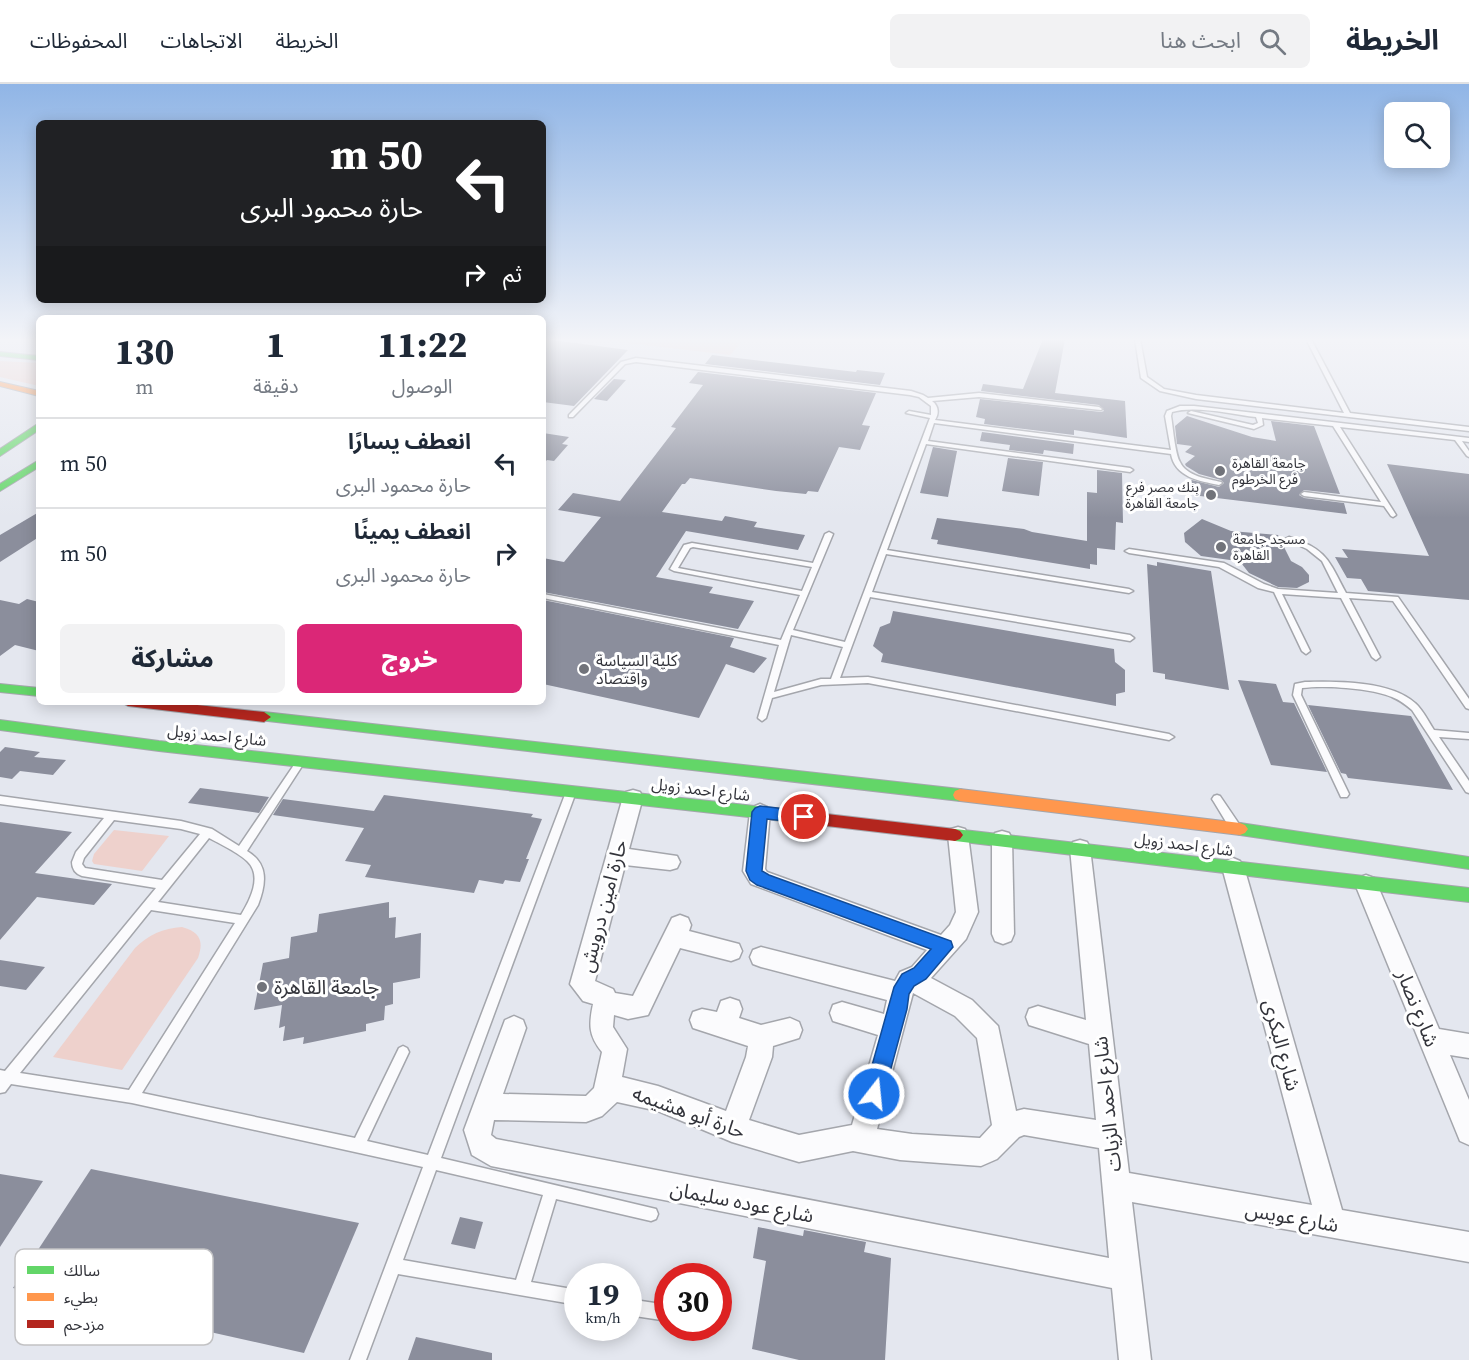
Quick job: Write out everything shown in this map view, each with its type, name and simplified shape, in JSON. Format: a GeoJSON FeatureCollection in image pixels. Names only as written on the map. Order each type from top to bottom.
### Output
{"type":"FeatureCollection","features":[{"type":"Feature","properties":{"kind":"main road"},"geometry":{"type":"LineString","coordinates":[[0,453],[36,428]]}},
{"type":"Feature","properties":{"kind":"main road"},"geometry":{"type":"LineString","coordinates":[[0,488],[36,464]]}},
{"type":"Feature","properties":{"kind":"main road"},"geometry":{"type":"LineString","coordinates":[[0,481],[17,478]]}},
{"type":"Feature","properties":{"kind":"main road"},"geometry":{"type":"LineString","coordinates":[[0,687],[36,692]]}},
{"type":"Feature","properties":{"kind":"main road","name":"شارع احمد زويل"},"geometry":{"type":"LineString","coordinates":[[175,705],[1237,829],[1469,863]]}},
{"type":"Feature","properties":{"kind":"main road","name":"شارع احمد زويل"},"geometry":{"type":"LineString","coordinates":[[0,725],[159,746],[572,790],[1469,895]]}},
{"type":"Feature","properties":{"kind":"street","name":"حارة امين درويش"},"geometry":{"type":"LineString","coordinates":[[633,798],[582,984],[591,993],[605,997],[606,1002],[628,1008],[640,1007],[677,931],[731,951]]}},
{"type":"Feature","properties":{"kind":"street"},"geometry":{"type":"LineString","coordinates":[[760,812],[754,871],[759,878],[945,947]]}},
{"type":"Feature","properties":{"kind":"street"},"geometry":{"type":"LineString","coordinates":[[958,835],[967,912],[958,932],[920,974],[904,986],[861,1138],[889,1145],[981,1152],[988,1150],[1013,1123],[1024,1122],[1110,1136]]}},
{"type":"Feature","properties":{"kind":"street"},"geometry":{"type":"LineString","coordinates":[[1002,840],[1002,934]]}},
{"type":"Feature","properties":{"kind":"street","name":"شارع احمد الزيات"},"geometry":{"type":"LineString","coordinates":[[1080,849],[1135,1360]]}},
{"type":"Feature","properties":{"kind":"street"},"geometry":{"type":"LineString","coordinates":[[617,856],[670,862]]}},
{"type":"Feature","properties":{"kind":"street","name":"شارع البكرى"},"geometry":{"type":"LineString","coordinates":[[1233,867],[1331,1223]]}},
{"type":"Feature","properties":{"kind":"street","name":"شارع نصار"},"geometry":{"type":"LineString","coordinates":[[1366,884],[1469,1132]]}},
{"type":"Feature","properties":{"kind":"street"},"geometry":{"type":"LineString","coordinates":[[761,957],[944,996],[985,1027],[989,1034],[1006,1128]]}},
{"type":"Feature","properties":{"kind":"street"},"geometry":{"type":"LineString","coordinates":[[485,1107],[593,1107],[606,1092],[615,1049],[602,1032],[600,1025],[606,1002]]}},
{"type":"Feature","properties":{"kind":"street"},"geometry":{"type":"LineString","coordinates":[[842,1012],[893,1028]]}},
{"type":"Feature","properties":{"kind":"street"},"geometry":{"type":"LineString","coordinates":[[1038,1017],[1100,1035]]}},
{"type":"Feature","properties":{"kind":"street"},"geometry":{"type":"LineString","coordinates":[[719,1018],[759,1037],[790,1030]]}},
{"type":"Feature","properties":{"kind":"street","name":"شارع عوده سليمان"},"geometry":{"type":"LineString","coordinates":[[514,1028],[477,1130],[478,1140],[483,1148],[499,1154],[1127,1276]]}},
{"type":"Feature","properties":{"kind":"street"},"geometry":{"type":"LineString","coordinates":[[732,1129],[759,1058],[761,1042],[759,1037]]}},
{"type":"Feature","properties":{"kind":"street"},"geometry":{"type":"LineString","coordinates":[[1431,1040],[1469,1046]]}},
{"type":"Feature","properties":{"kind":"street","name":"حارة أبو هشيمه"},"geometry":{"type":"LineString","coordinates":[[606,1092],[612,1088],[646,1093],[732,1129],[802,1149],[849,1138],[861,1138]]}},
{"type":"Feature","properties":{"kind":"street","name":"شارع عويس"},"geometry":{"type":"LineString","coordinates":[[1116,1185],[1469,1247]]}},
{"type":"Feature","properties":{"kind":"lane"},"geometry":{"type":"LineString","coordinates":[[571,416],[588,399]]}},
{"type":"Feature","properties":{"kind":"lane"},"geometry":{"type":"LineString","coordinates":[[835,680],[926,440],[933,418],[934,405],[925,399]]}},
{"type":"Feature","properties":{"kind":"lane"},"geometry":{"type":"LineString","coordinates":[[929,400],[944,399]]}},
{"type":"Feature","properties":{"kind":"lane"},"geometry":{"type":"LineString","coordinates":[[1009,399],[1099,409]]}},
{"type":"Feature","properties":{"kind":"lane"},"geometry":{"type":"LineString","coordinates":[[1208,399],[1469,429]]}},
{"type":"Feature","properties":{"kind":"lane"},"geometry":{"type":"LineString","coordinates":[[1340,399],[1349,416]]}},
{"type":"Feature","properties":{"kind":"lane"},"geometry":{"type":"LineString","coordinates":[[1219,483],[1186,472],[1179,467],[1168,416],[1170,411],[1186,407],[1469,441]]}},
{"type":"Feature","properties":{"kind":"lane"},"geometry":{"type":"LineString","coordinates":[[1174,409],[1254,427],[1261,424],[1258,415]]}},
{"type":"Feature","properties":{"kind":"lane"},"geometry":{"type":"LineString","coordinates":[[909,413],[1174,452]]}},
{"type":"Feature","properties":{"kind":"lane"},"geometry":{"type":"LineString","coordinates":[[1335,424],[1393,515]]}},
{"type":"Feature","properties":{"kind":"lane"},"geometry":{"type":"LineString","coordinates":[[1457,439],[1469,455]]}},
{"type":"Feature","properties":{"kind":"lane"},"geometry":{"type":"LineString","coordinates":[[926,440],[1130,467]]}},
{"type":"Feature","properties":{"kind":"lane"},"geometry":{"type":"LineString","coordinates":[[1304,494],[1385,504]]}},
{"type":"Feature","properties":{"kind":"lane"},"geometry":{"type":"LineString","coordinates":[[762,718],[784,643],[829,534]]}},
{"type":"Feature","properties":{"kind":"lane"},"geometry":{"type":"LineString","coordinates":[[1289,539],[1310,547],[1322,556],[1376,657]]}},
{"type":"Feature","properties":{"kind":"lane"},"geometry":{"type":"LineString","coordinates":[[805,594],[674,569],[687,547],[692,545],[816,566]]}},
{"type":"Feature","properties":{"kind":"lane"},"geometry":{"type":"LineString","coordinates":[[1129,551],[1221,565],[1277,591],[1398,601],[1469,706]]}},
{"type":"Feature","properties":{"kind":"lane"},"geometry":{"type":"LineString","coordinates":[[884,552],[1129,591]]}},
{"type":"Feature","properties":{"kind":"lane"},"geometry":{"type":"LineString","coordinates":[[1277,591],[1306,651]]}},
{"type":"Feature","properties":{"kind":"lane"},"geometry":{"type":"LineString","coordinates":[[868,594],[1130,638]]}},
{"type":"Feature","properties":{"kind":"lane"},"geometry":{"type":"LineString","coordinates":[[546,597],[784,643]]}},
{"type":"Feature","properties":{"kind":"lane"},"geometry":{"type":"LineString","coordinates":[[789,632],[848,645]]}},
{"type":"Feature","properties":{"kind":"lane"},"geometry":{"type":"LineString","coordinates":[[769,696],[835,680],[884,683],[1169,737]]}},
{"type":"Feature","properties":{"kind":"lane"},"geometry":{"type":"LineString","coordinates":[[1344,794],[1297,695],[1298,686],[1312,684],[1389,692],[1411,703],[1466,780],[1469,789]]}},
{"type":"Feature","properties":{"kind":"lane"},"geometry":{"type":"LineString","coordinates":[[1432,733],[1469,736]]}},
{"type":"Feature","properties":{"kind":"lane"},"geometry":{"type":"LineString","coordinates":[[241,852],[301,760]]}},
{"type":"Feature","properties":{"kind":"lane"},"geometry":{"type":"LineString","coordinates":[[358,1360],[572,790]]}},
{"type":"Feature","properties":{"kind":"lane"},"geometry":{"type":"LineString","coordinates":[[1217,799],[1237,829]]}},
{"type":"Feature","properties":{"kind":"lane"},"geometry":{"type":"LineString","coordinates":[[0,800],[181,825],[208,832],[251,858],[257,867],[260,879],[258,892],[244,920],[132,1097]]}},
{"type":"Feature","properties":{"kind":"lane"},"geometry":{"type":"LineString","coordinates":[[112,815],[80,855],[76,862],[77,868],[82,872],[165,885]]}},
{"type":"Feature","properties":{"kind":"lane"},"geometry":{"type":"LineString","coordinates":[[3,1080],[208,832]]}},
{"type":"Feature","properties":{"kind":"lane"},"geometry":{"type":"LineString","coordinates":[[148,905],[244,920]]}},
{"type":"Feature","properties":{"kind":"lane"},"geometry":{"type":"LineString","coordinates":[[358,1146],[403,1052]]}},
{"type":"Feature","properties":{"kind":"lane"},"geometry":{"type":"LineString","coordinates":[[3,1080],[132,1097],[358,1146],[651,1214]]}},
{"type":"Feature","properties":{"kind":"lane"},"geometry":{"type":"LineString","coordinates":[[521,1289],[551,1191]]}},
{"type":"Feature","properties":{"kind":"lane"},"geometry":{"type":"LineString","coordinates":[[394,1266],[564,1296]]}},
{"type":"Feature","properties":{"kind":"shaded area"},"geometry":{"type":"Polygon","coordinates":[[[114,830],[169,836],[142,871],[94,864],[92,861],[94,854],[114,830]]]}},
{"type":"Feature","properties":{"kind":"shaded area"},"geometry":{"type":"Polygon","coordinates":[[[182,927],[199,938],[201,947],[198,958],[122,1070],[53,1057],[135,948],[156,933],[182,927]]]}},
{"type":"Feature","properties":{"kind":"building"},"geometry":{"type":"Polygon","coordinates":[[[546,399],[581,399],[574,406],[546,402],[546,399]]]}},
{"type":"Feature","properties":{"kind":"building"},"geometry":{"type":"Polygon","coordinates":[[[693,399],[874,399],[862,425],[870,426],[860,450],[839,447],[818,492],[808,491],[806,494],[776,491],[690,478],[682,484],[662,512],[722,521],[725,516],[757,522],[754,527],[805,535],[798,550],[686,531],[656,577],[713,587],[709,593],[754,601],[738,629],[546,593],[546,559],[564,562],[601,517],[558,510],[573,493],[620,501],[676,428],[671,427],[693,399]]]}},
{"type":"Feature","properties":{"kind":"building"},"geometry":{"type":"Polygon","coordinates":[[[980,399],[1104,411],[1099,405],[1045,399],[1125,401],[1127,438],[1074,430],[1074,435],[984,424],[985,419],[976,417],[980,399]]]}},
{"type":"Feature","properties":{"kind":"building"},"geometry":{"type":"Polygon","coordinates":[[[1187,416],[1252,437],[1276,441],[1271,421],[1314,426],[1340,494],[1304,490],[1299,495],[1304,498],[1344,503],[1347,514],[1192,495],[1188,479],[1219,487],[1224,483],[1221,480],[1199,474],[1186,466],[1185,464],[1195,456],[1185,452],[1192,446],[1177,444],[1175,426],[1187,416]]]}},
{"type":"Feature","properties":{"kind":"building"},"geometry":{"type":"Polygon","coordinates":[[[982,432],[1074,444],[1073,454],[1044,450],[1043,454],[1009,450],[1010,445],[980,441],[982,432]]]}},
{"type":"Feature","properties":{"kind":"building"},"geometry":{"type":"Polygon","coordinates":[[[546,433],[569,437],[562,444],[568,445],[554,461],[547,460],[546,433]]]}},
{"type":"Feature","properties":{"kind":"building"},"geometry":{"type":"Polygon","coordinates":[[[933,447],[957,451],[948,497],[920,493],[933,447]]]}},
{"type":"Feature","properties":{"kind":"building"},"geometry":{"type":"Polygon","coordinates":[[[1008,458],[1043,462],[1039,496],[1002,491],[1008,458]]]}},
{"type":"Feature","properties":{"kind":"building"},"geometry":{"type":"Polygon","coordinates":[[[1387,464],[1469,474],[1469,600],[1368,591],[1361,579],[1347,578],[1335,557],[1348,558],[1342,549],[1429,556],[1387,464]]]}},
{"type":"Feature","properties":{"kind":"building"},"geometry":{"type":"Polygon","coordinates":[[[1097,470],[1122,473],[1123,523],[1116,522],[1115,550],[1097,548],[1097,565],[1090,564],[1090,569],[937,544],[938,540],[931,539],[937,518],[1024,529],[1087,541],[1087,492],[1097,493],[1097,470]]]}},
{"type":"Feature","properties":{"kind":"building"},"geometry":{"type":"Polygon","coordinates":[[[36,514],[36,539],[0,562],[0,535],[36,514]]]}},
{"type":"Feature","properties":{"kind":"building"},"geometry":{"type":"Polygon","coordinates":[[[1202,519],[1231,531],[1278,535],[1291,561],[1302,567],[1309,575],[1309,582],[1297,588],[1278,587],[1249,573],[1238,559],[1201,556],[1185,542],[1184,533],[1202,519]]]}},
{"type":"Feature","properties":{"kind":"building"},"geometry":{"type":"Polygon","coordinates":[[[1157,562],[1211,571],[1229,690],[1165,679],[1165,674],[1153,672],[1147,564],[1157,566],[1157,562]]]}},
{"type":"Feature","properties":{"kind":"building"},"geometry":{"type":"Polygon","coordinates":[[[27,599],[36,601],[36,650],[15,645],[0,656],[0,600],[19,604],[27,599]]]}},
{"type":"Feature","properties":{"kind":"building"},"geometry":{"type":"Polygon","coordinates":[[[546,601],[734,638],[730,647],[767,658],[754,673],[726,664],[699,718],[546,685],[546,601]]]}},
{"type":"Feature","properties":{"kind":"building"},"geometry":{"type":"Polygon","coordinates":[[[893,611],[1114,649],[1115,662],[1125,670],[1125,692],[1116,694],[1116,706],[881,662],[883,654],[873,646],[880,627],[890,623],[893,611]]]}},
{"type":"Feature","properties":{"kind":"building"},"geometry":{"type":"Polygon","coordinates":[[[1238,680],[1276,684],[1283,702],[1294,703],[1327,772],[1271,765],[1238,680]]]}},
{"type":"Feature","properties":{"kind":"building"},"geometry":{"type":"Polygon","coordinates":[[[1308,705],[1411,716],[1453,790],[1348,778],[1346,774],[1341,773],[1308,705]]]}},
{"type":"Feature","properties":{"kind":"building"},"geometry":{"type":"Polygon","coordinates":[[[5,747],[40,752],[34,757],[66,760],[53,775],[20,771],[12,779],[0,777],[0,752],[5,747]]]}},
{"type":"Feature","properties":{"kind":"building"},"geometry":{"type":"Polygon","coordinates":[[[200,788],[269,797],[259,813],[188,803],[200,788]]]}},
{"type":"Feature","properties":{"kind":"building"},"geometry":{"type":"Polygon","coordinates":[[[384,795],[533,814],[531,817],[542,819],[526,859],[529,859],[520,882],[505,880],[503,884],[479,880],[474,893],[365,877],[371,865],[345,861],[364,828],[273,815],[283,799],[374,811],[384,795]]]}},
{"type":"Feature","properties":{"kind":"building"},"geometry":{"type":"Polygon","coordinates":[[[0,822],[72,832],[35,873],[112,884],[94,905],[37,897],[0,940],[0,822]]]}},
{"type":"Feature","properties":{"kind":"building"},"geometry":{"type":"Polygon","coordinates":[[[389,902],[389,918],[396,917],[395,938],[421,933],[420,978],[393,983],[393,1004],[385,1006],[384,1020],[366,1024],[366,1031],[303,1044],[304,1037],[283,1041],[285,1026],[279,1028],[282,1005],[254,1010],[263,963],[289,958],[291,937],[317,932],[319,914],[389,902]]]}},
{"type":"Feature","properties":{"kind":"building"},"geometry":{"type":"Polygon","coordinates":[[[0,960],[45,967],[26,990],[0,986],[0,960]]]}},
{"type":"Feature","properties":{"kind":"building"},"geometry":{"type":"Polygon","coordinates":[[[91,1169],[359,1223],[304,1353],[213,1333],[213,1249],[39,1249],[91,1169]]]}},
{"type":"Feature","properties":{"kind":"building"},"geometry":{"type":"Polygon","coordinates":[[[0,1174],[43,1181],[0,1247],[0,1174]]]}},
{"type":"Feature","properties":{"kind":"building"},"geometry":{"type":"Polygon","coordinates":[[[460,1217],[483,1222],[475,1249],[451,1244],[460,1217]]]}},
{"type":"Feature","properties":{"kind":"building"},"geometry":{"type":"Polygon","coordinates":[[[758,1227],[803,1236],[804,1230],[866,1242],[864,1252],[891,1258],[885,1360],[799,1360],[752,1349],[766,1261],[753,1258],[758,1227]]]}},
{"type":"Feature","properties":{"kind":"building"},"geometry":{"type":"Polygon","coordinates":[[[416,1337],[492,1353],[492,1360],[408,1360],[416,1337]]]}},
{"type":"Feature","properties":{"kind":"traffic: fast"},"geometry":{"type":"LineString","coordinates":[[0,453],[36,428]]}},
{"type":"Feature","properties":{"kind":"traffic: fast"},"geometry":{"type":"LineString","coordinates":[[0,488],[36,465]]}},
{"type":"Feature","properties":{"kind":"traffic: fast"},"geometry":{"type":"LineString","coordinates":[[0,688],[36,692]]}},
{"type":"Feature","properties":{"kind":"traffic: fast"},"geometry":{"type":"LineString","coordinates":[[264,717],[960,795]]}},
{"type":"Feature","properties":{"kind":"traffic: fast"},"geometry":{"type":"LineString","coordinates":[[0,725],[159,746],[801,817]]}},
{"type":"Feature","properties":{"kind":"traffic: fast"},"geometry":{"type":"LineString","coordinates":[[1240,829],[1469,863]]}},
{"type":"Feature","properties":{"kind":"traffic: fast"},"geometry":{"type":"LineString","coordinates":[[955,835],[1469,895]]}},
{"type":"Feature","properties":{"kind":"traffic: slow"},"geometry":{"type":"LineString","coordinates":[[960,795],[1240,829]]}},
{"type":"Feature","properties":{"kind":"traffic: jam"},"geometry":{"type":"LineString","coordinates":[[155,705],[264,717]]}},
{"type":"Feature","properties":{"kind":"traffic: jam"},"geometry":{"type":"LineString","coordinates":[[801,817],[955,835]]}},
{"type":"Feature","properties":{"kind":"place","name":"جامعة القاهرة فرع الخرطوم"},"geometry":{"type":"Point","coordinates":[1220,471]}},
{"type":"Feature","properties":{"kind":"place","name":"بنك مصر فرع جامعة القاهرة"},"geometry":{"type":"Point","coordinates":[1211,495]}},
{"type":"Feature","properties":{"kind":"place","name":"مسجد جامعة القاهرة"},"geometry":{"type":"Point","coordinates":[1221,547]}},
{"type":"Feature","properties":{"kind":"place","name":"كلية السياسة واقتصاد"},"geometry":{"type":"Point","coordinates":[584,669]}},
{"type":"Feature","properties":{"kind":"place","name":"جامعة القاهرة"},"geometry":{"type":"Point","coordinates":[262,987]}},
{"type":"Feature","properties":{"kind":"route"},"geometry":{"type":"LineString","coordinates":[[804,817],[760,812],[754,871],[756,875],[763,880],[945,947],[920,974],[908,980],[900,993],[898,1009],[874,1094]]}}]}
